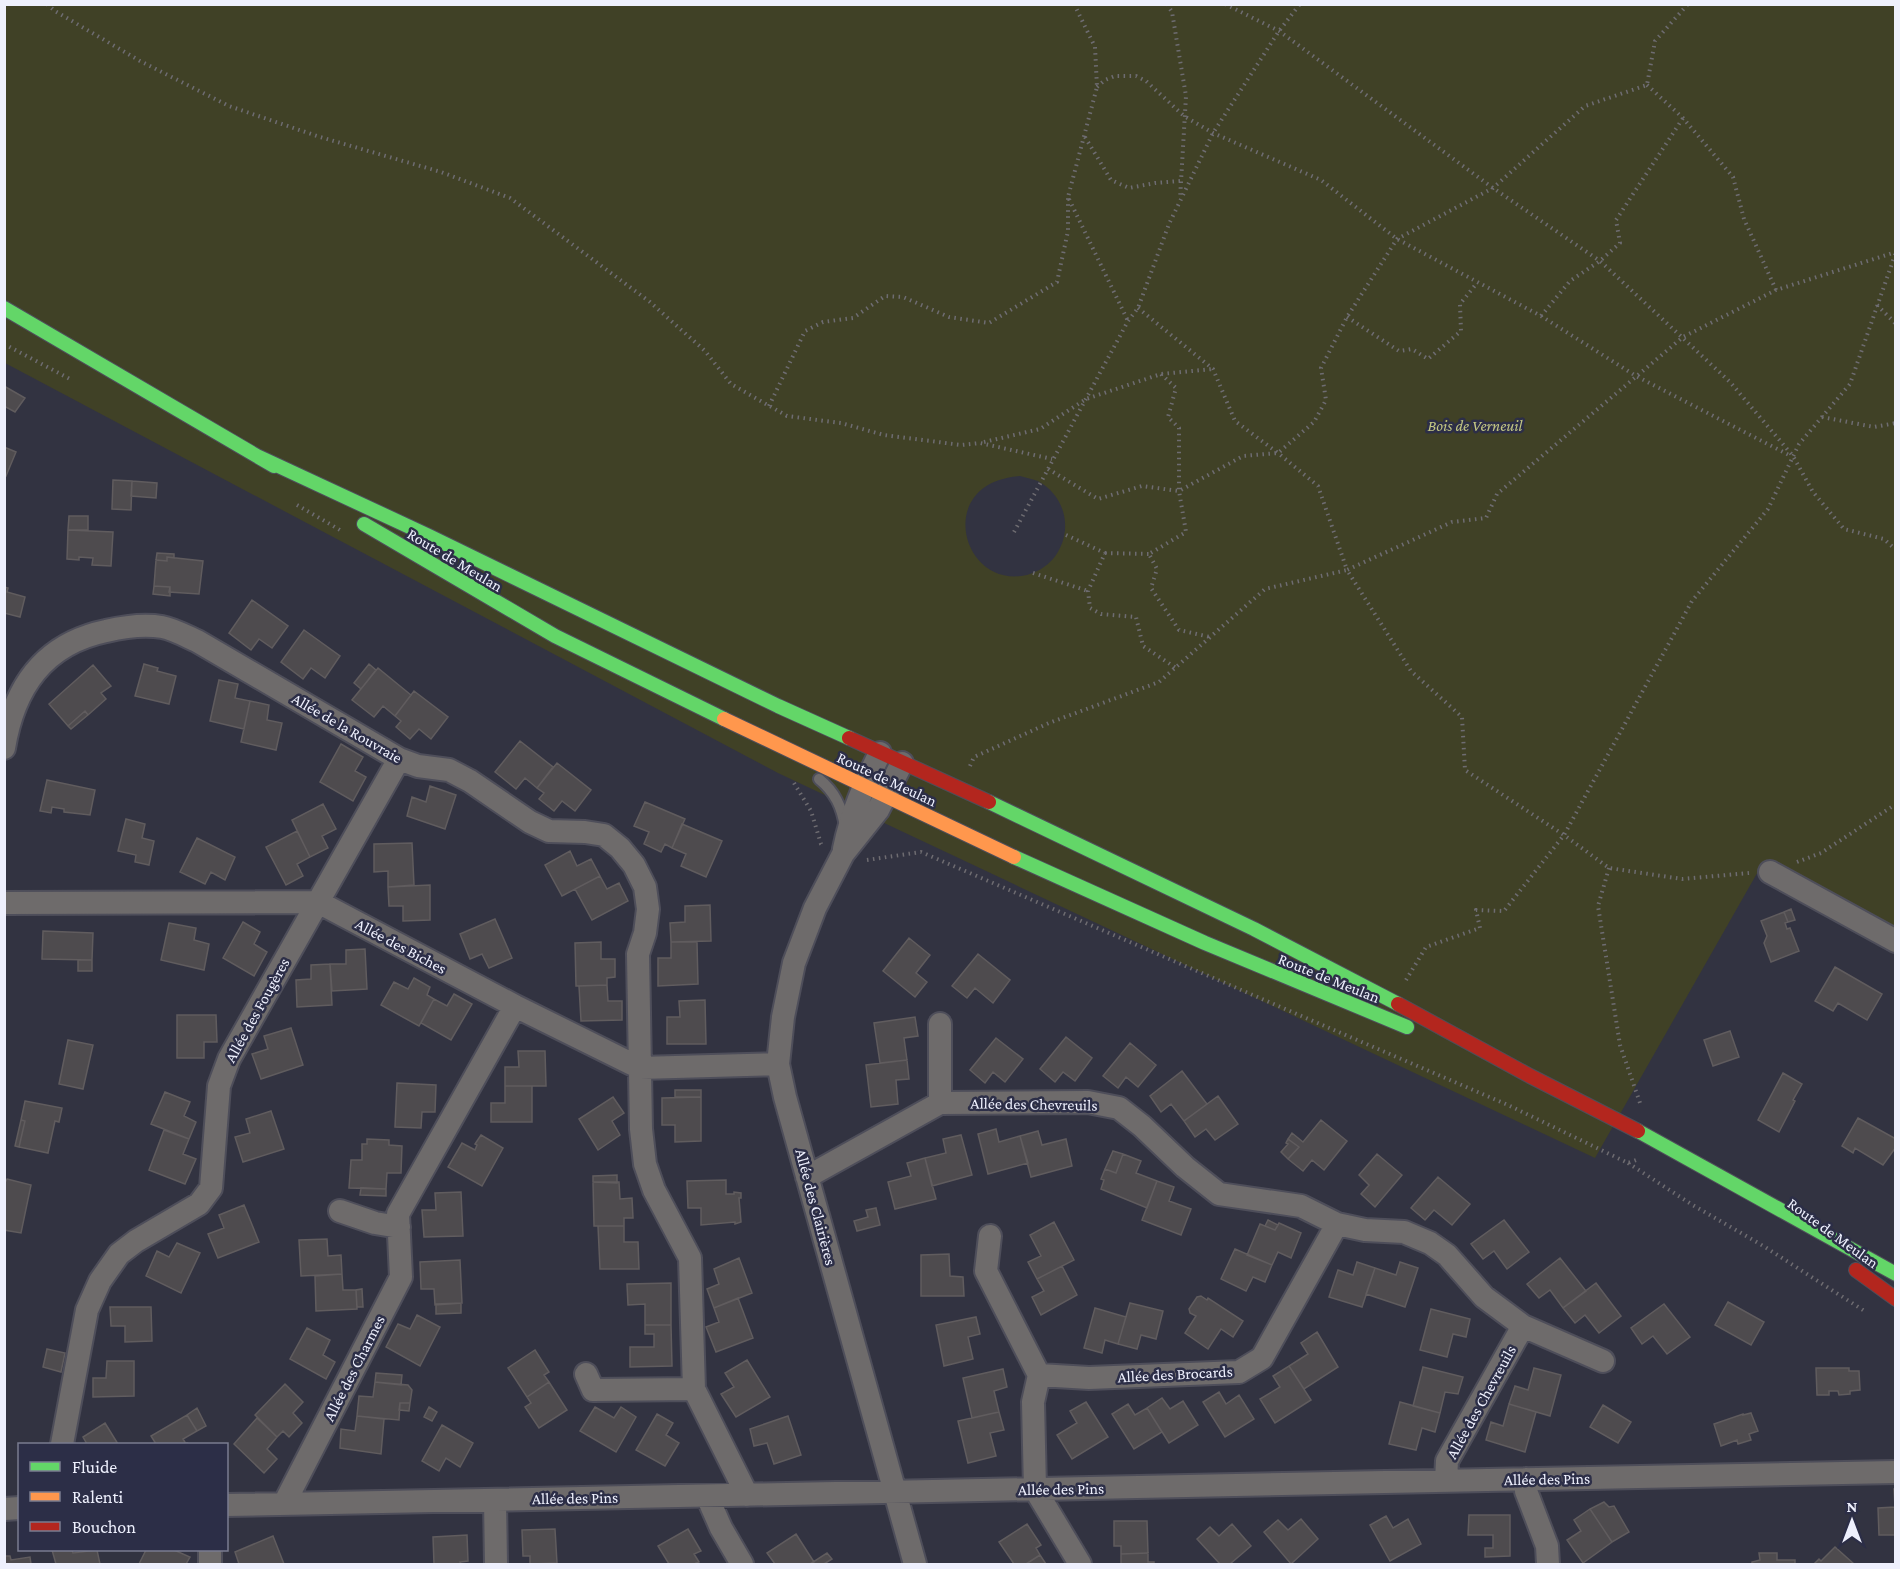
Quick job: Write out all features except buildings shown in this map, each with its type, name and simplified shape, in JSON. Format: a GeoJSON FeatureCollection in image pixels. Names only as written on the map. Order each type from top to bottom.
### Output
{"type":"FeatureCollection","features":[{"type":"Feature","properties":{"kind":"main road","name":"Route de Meulan"},"geometry":{"type":"LineString","coordinates":[[4,308],[257,456],[401,547],[555,636],[863,786],[1222,952],[1530,1076]]}},
{"type":"Feature","properties":{"kind":"main road","name":"Route de Meulan"},"geometry":{"type":"LineString","coordinates":[[257,456],[429,536],[778,706],[1194,899],[1652,1139],[1896,1274]]}},
{"type":"Feature","properties":{"kind":"main road","name":"Route de Meulan"},"geometry":{"type":"LineString","coordinates":[[1751,1194],[1896,1299]]}},
{"type":"Feature","properties":{"kind":"street","name":"Allée de la Rouvraie"},"geometry":{"type":"LineString","coordinates":[[4,748],[8,726],[17,700],[29,679],[45,659],[67,645],[95,633],[123,627],[162,627],[196,641],[399,759],[418,766],[449,770],[470,781],[530,822],[549,831],[604,835],[620,848],[634,865],[645,886],[648,909],[645,933],[638,954],[642,1129],[645,1164],[654,1190],[690,1258],[694,1389],[747,1495]]}},
{"type":"Feature","properties":{"kind":"street","name":"Allée des Clairières"},"geometry":{"type":"LineString","coordinates":[[880,753],[863,786],[844,846],[815,908],[794,963],[783,1017],[778,1064],[807,1177],[915,1564]]}},
{"type":"Feature","properties":{"kind":"street","name":"Allée des Fougères"},"geometry":{"type":"LineString","coordinates":[[62,1443],[87,1310],[100,1281],[119,1254],[136,1241],[199,1204],[212,1188],[216,1108],[219,1086],[229,1059],[399,759]]}},
{"type":"Feature","properties":{"kind":"street","name":"Allée des Clairières"},"geometry":{"type":"LineString","coordinates":[[844,846],[878,810],[902,763]]}},
{"type":"Feature","properties":{"kind":"street"},"geometry":{"type":"LineString","coordinates":[[1770,872],[1896,941]]}},
{"type":"Feature","properties":{"kind":"street","name":"Allée des Biches"},"geometry":{"type":"LineString","coordinates":[[4,903],[318,902],[515,1006],[640,1068],[778,1064]]}},
{"type":"Feature","properties":{"kind":"street","name":"Allée des Charmes"},"geometry":{"type":"LineString","coordinates":[[284,1504],[401,1277],[398,1214],[515,1006]]}},
{"type":"Feature","properties":{"kind":"street"},"geometry":{"type":"LineString","coordinates":[[940,1024],[940,1103]]}},
{"type":"Feature","properties":{"kind":"street","name":"Allée des Chevreuils"},"geometry":{"type":"LineString","coordinates":[[807,1177],[940,1103],[1088,1102],[1119,1108],[1219,1194],[1301,1206],[1338,1224],[1365,1230],[1404,1232],[1430,1243],[1447,1255],[1484,1297],[1523,1326],[1603,1360]]}},
{"type":"Feature","properties":{"kind":"street"},"geometry":{"type":"LineString","coordinates":[[340,1211],[375,1223],[399,1227]]}},
{"type":"Feature","properties":{"kind":"street","name":"Allée des Brocards"},"geometry":{"type":"LineString","coordinates":[[1039,1375],[1089,1378],[1239,1372],[1262,1358],[1338,1224]]}},
{"type":"Feature","properties":{"kind":"street"},"geometry":{"type":"LineString","coordinates":[[990,1236],[986,1271],[1039,1375],[1033,1402],[1035,1490],[1080,1564]]}},
{"type":"Feature","properties":{"kind":"street","name":"Allée des Chevreuils"},"geometry":{"type":"LineString","coordinates":[[1446,1480],[1446,1461],[1523,1326]]}},
{"type":"Feature","properties":{"kind":"street"},"geometry":{"type":"LineString","coordinates":[[586,1374],[593,1390],[694,1389]]}},
{"type":"Feature","properties":{"kind":"street","name":"Allée des Pins"},"geometry":{"type":"LineString","coordinates":[[228,1505],[1896,1472]]}},
{"type":"Feature","properties":{"kind":"street"},"geometry":{"type":"LineString","coordinates":[[1526,1479],[1527,1491],[1547,1546],[1548,1564]]}},
{"type":"Feature","properties":{"kind":"street"},"geometry":{"type":"LineString","coordinates":[[707,1496],[721,1528],[742,1564]]}},
{"type":"Feature","properties":{"kind":"street"},"geometry":{"type":"LineString","coordinates":[[495,1500],[496,1564]]}},
{"type":"Feature","properties":{"kind":"lane"},"geometry":{"type":"LineString","coordinates":[[736,725],[829,787],[842,810],[844,846]]}},
{"type":"Feature","properties":{"kind":"path"},"geometry":{"type":"LineString","coordinates":[[47,4],[140,61],[229,106],[320,137],[441,172],[510,198],[650,302],[705,351],[730,384],[787,416],[841,423],[884,435],[961,445],[980,443],[1040,429],[1086,399],[1161,374],[1213,369]]}},
{"type":"Feature","properties":{"kind":"path"},"geometry":{"type":"LineString","coordinates":[[769,406],[805,331],[823,322],[854,318],[885,296],[903,297],[949,317],[989,324],[1057,282],[1068,231],[1068,197],[1097,87],[1095,46],[1074,4]]}},
{"type":"Feature","properties":{"kind":"path"},"geometry":{"type":"LineString","coordinates":[[1167,4],[1172,12],[1186,96],[1179,203]]}},
{"type":"Feature","properties":{"kind":"path"},"geometry":{"type":"LineString","coordinates":[[1225,4],[1279,31],[1492,188],[1600,261],[1730,382],[1793,456],[1813,492],[1844,529],[1884,539],[1896,550]]}},
{"type":"Feature","properties":{"kind":"path"},"geometry":{"type":"LineString","coordinates":[[1014,532],[1128,321],[1138,308],[1169,224],[1213,133],[1279,31],[1300,4]]}},
{"type":"Feature","properties":{"kind":"path"},"geometry":{"type":"LineString","coordinates":[[1647,85],[1655,40],[1689,4]]}},
{"type":"Feature","properties":{"kind":"path"},"geometry":{"type":"LineString","coordinates":[[1097,87],[1105,80],[1115,76],[1136,76],[1146,81],[1184,117],[1213,133],[1321,180],[1397,239],[1541,316],[1636,376],[1793,456]]}},
{"type":"Feature","properties":{"kind":"path"},"geometry":{"type":"LineString","coordinates":[[1647,85],[1683,118],[1733,177],[1744,219],[1776,290]]}},
{"type":"Feature","properties":{"kind":"path"},"geometry":{"type":"LineString","coordinates":[[1048,469],[1098,499],[1142,486],[1179,491],[1243,456],[1278,453],[1314,422],[1326,400],[1321,368],[1347,317],[1397,239],[1492,188],[1585,106],[1647,85]]}},
{"type":"Feature","properties":{"kind":"path"},"geometry":{"type":"LineString","coordinates":[[1541,316],[1570,281],[1600,261],[1620,243],[1616,220],[1683,118]]}},
{"type":"Feature","properties":{"kind":"path"},"geometry":{"type":"LineString","coordinates":[[1085,137],[1111,180],[1129,188],[1180,181]]}},
{"type":"Feature","properties":{"kind":"path"},"geometry":{"type":"LineString","coordinates":[[1068,197],[1128,321]]}},
{"type":"Feature","properties":{"kind":"path"},"geometry":{"type":"LineString","coordinates":[[961,790],[974,757],[1048,723],[1159,682],[1265,589],[1347,570],[1452,522],[1486,518],[1497,494],[1683,337],[1776,290],[1896,252]]}},
{"type":"Feature","properties":{"kind":"path"},"geometry":{"type":"LineString","coordinates":[[1398,1004],[1402,986],[1426,947],[1480,928],[1476,910],[1504,911],[1564,835],[1692,601],[1768,508],[1799,444],[1850,384],[1896,252]]}},
{"type":"Feature","properties":{"kind":"path"},"geometry":{"type":"LineString","coordinates":[[1347,317],[1399,351],[1412,349],[1428,359],[1461,331],[1460,304],[1477,283]]}},
{"type":"Feature","properties":{"kind":"path"},"geometry":{"type":"LineString","coordinates":[[1877,305],[1896,324]]}},
{"type":"Feature","properties":{"kind":"path"},"geometry":{"type":"LineString","coordinates":[[1138,308],[1213,369],[1235,421],[1318,486],[1347,570],[1411,671],[1462,717],[1465,770],[1564,835],[1609,868],[1682,879],[1770,872],[1821,853],[1896,804]]}},
{"type":"Feature","properties":{"kind":"path"},"geometry":{"type":"LineString","coordinates":[[1065,535],[1105,553],[1149,555],[1186,532],[1179,491],[1179,428],[1168,417],[1176,388],[1161,374]]}},
{"type":"Feature","properties":{"kind":"path"},"geometry":{"type":"LineString","coordinates":[[1822,417],[1874,427],[1896,423]]}},
{"type":"Feature","properties":{"kind":"path"},"geometry":{"type":"LineString","coordinates":[[980,443],[1052,459]]}},
{"type":"Feature","properties":{"kind":"path"},"geometry":{"type":"LineString","coordinates":[[1105,553],[1088,591],[1090,608],[1101,614],[1136,617],[1143,646],[1176,668]]}},
{"type":"Feature","properties":{"kind":"path"},"geometry":{"type":"LineString","coordinates":[[1149,555],[1157,569],[1151,588],[1179,630],[1210,637]]}},
{"type":"Feature","properties":{"kind":"path"},"geometry":{"type":"LineString","coordinates":[[1033,573],[1088,591]]}},
{"type":"Feature","properties":{"kind":"path"},"geometry":{"type":"LineString","coordinates":[[1609,868],[1598,906],[1602,939],[1620,1045],[1652,1139]]}},
{"type":"Feature","properties":{"kind":"path"},"geometry":{"type":"LineString","coordinates":[[1628,1163],[1866,1312]]}},
{"type":"Feature","properties":{"kind":"green space","name":"Bois de Verneuil"},"geometry":{"type":"Polygon","coordinates":[[[4,5],[1895,5],[1895,934],[1764,861],[1595,1158],[778,773],[5,363],[4,5]],[[1020,476],[993,483],[975,496],[967,514],[966,533],[973,552],[986,567],[1004,575],[1027,575],[1041,569],[1053,559],[1064,538],[1064,516],[1056,496],[1038,481],[1020,476]]]}},
{"type":"Feature","properties":{"kind":"traffic: fast"},"geometry":{"type":"LineString","coordinates":[[4,308],[274,466]]}},
{"type":"Feature","properties":{"kind":"traffic: fast"},"geometry":{"type":"LineString","coordinates":[[257,456],[849,738]]}},
{"type":"Feature","properties":{"kind":"traffic: fast"},"geometry":{"type":"LineString","coordinates":[[364,524],[555,636],[724,719]]}},
{"type":"Feature","properties":{"kind":"traffic: fast"},"geometry":{"type":"LineString","coordinates":[[989,802],[1254,929],[1398,1004]]}},
{"type":"Feature","properties":{"kind":"traffic: fast"},"geometry":{"type":"LineString","coordinates":[[1014,857],[1205,943],[1407,1027]]}},
{"type":"Feature","properties":{"kind":"traffic: fast"},"geometry":{"type":"LineString","coordinates":[[1638,1131],[1896,1274]]}},
{"type":"Feature","properties":{"kind":"traffic: slow"},"geometry":{"type":"LineString","coordinates":[[724,719],[1014,857]]}},
{"type":"Feature","properties":{"kind":"traffic: jam"},"geometry":{"type":"LineString","coordinates":[[849,738],[989,802]]}},
{"type":"Feature","properties":{"kind":"traffic: jam"},"geometry":{"type":"LineString","coordinates":[[1398,1004],[1530,1076],[1638,1131]]}},
{"type":"Feature","properties":{"kind":"traffic: jam"},"geometry":{"type":"LineString","coordinates":[[1856,1270],[1896,1299]]}}]}
